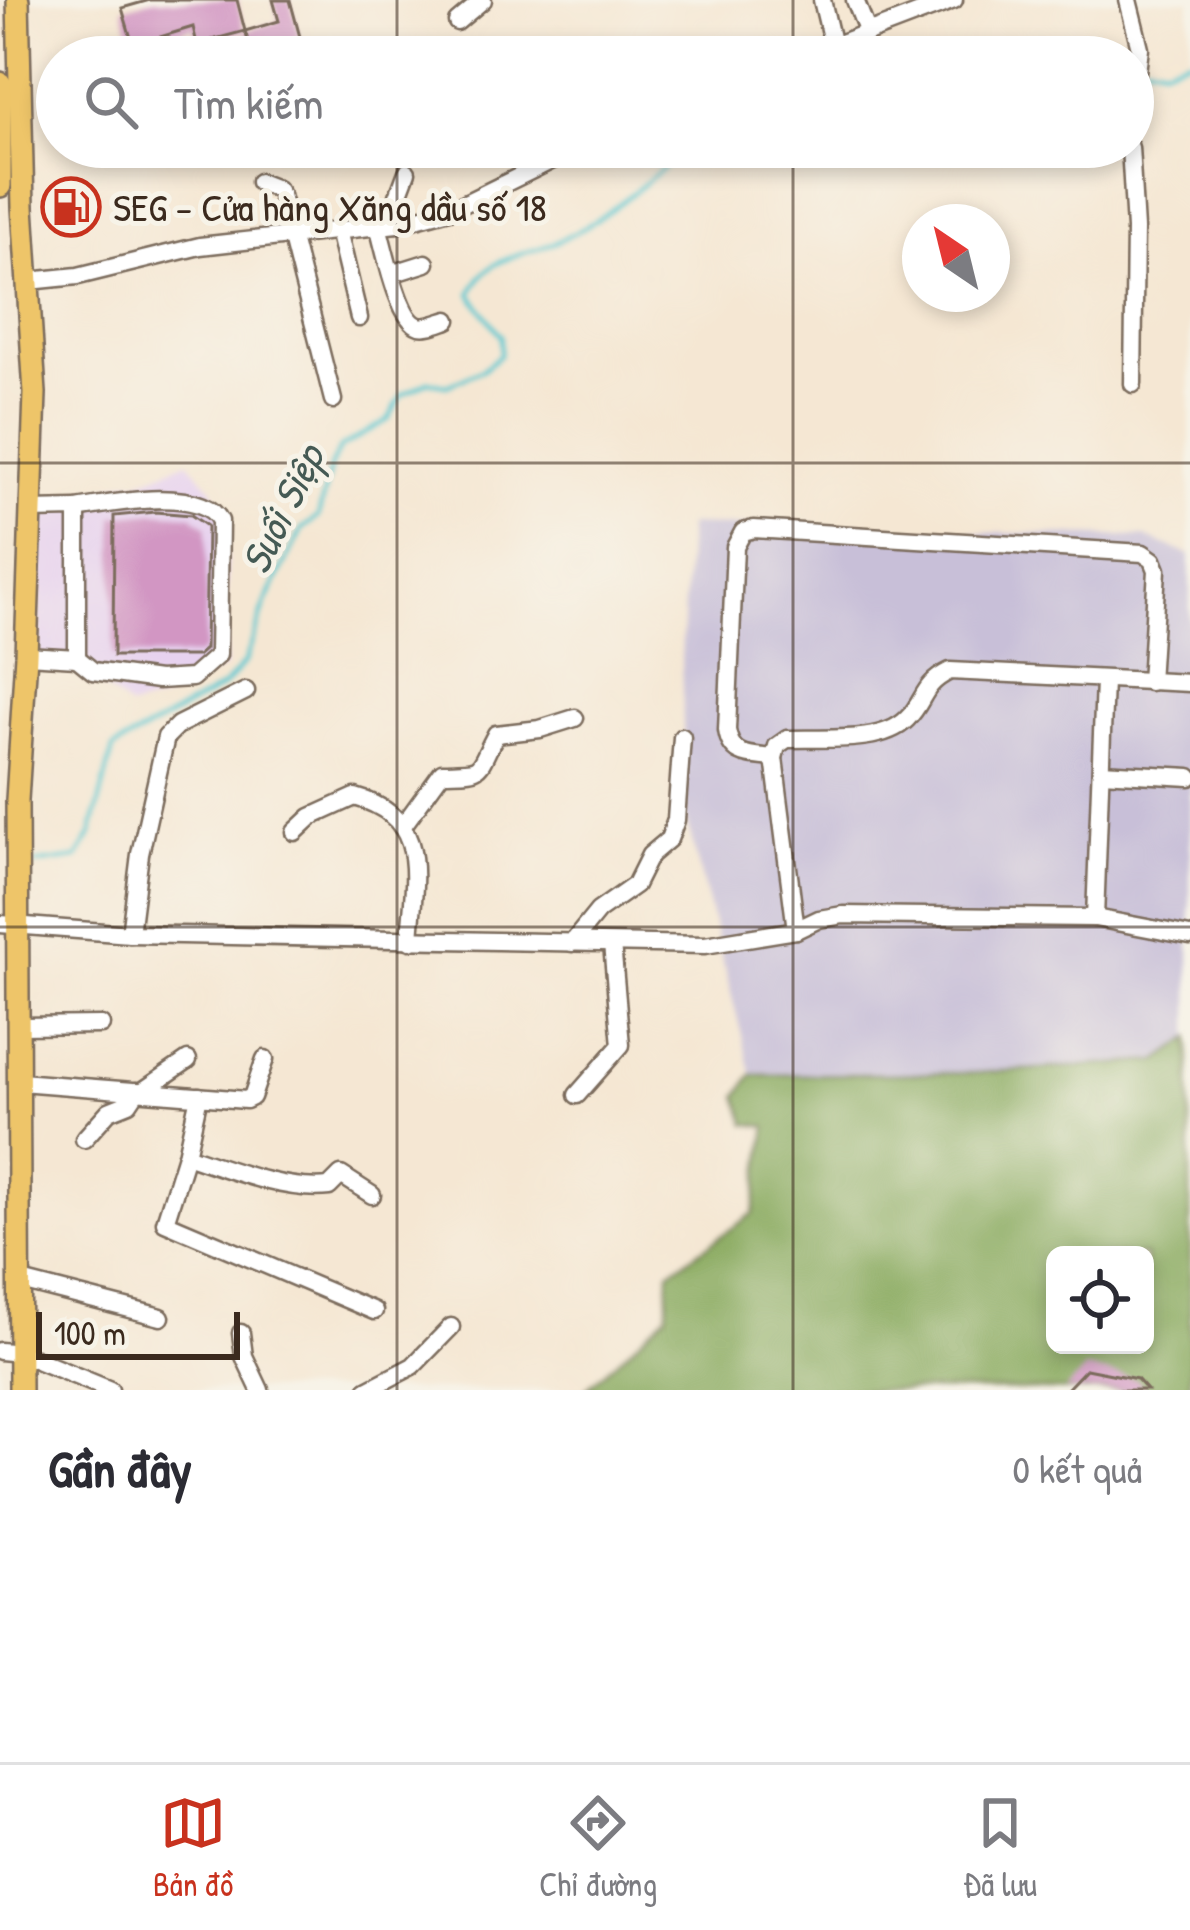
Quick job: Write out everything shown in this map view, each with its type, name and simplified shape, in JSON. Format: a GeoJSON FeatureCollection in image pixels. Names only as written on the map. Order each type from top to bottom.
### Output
{"type":"FeatureCollection","features":[{"type":"Feature","properties":{"kind":"main road"},"geometry":{"type":"LineString","coordinates":[[18,0],[23,207],[35,393],[16,800],[18,846],[9,924],[20,1026],[21,1281],[10,1352],[20,1390]]}},
{"type":"Feature","properties":{"kind":"main road"},"geometry":{"type":"LineString","coordinates":[[0,83],[0,186]]}},
{"type":"Feature","properties":{"kind":"street"},"geometry":{"type":"LineString","coordinates":[[457,22],[483,0]]}},
{"type":"Feature","properties":{"kind":"street"},"geometry":{"type":"LineString","coordinates":[[822,0],[830,36]]}},
{"type":"Feature","properties":{"kind":"street"},"geometry":{"type":"LineString","coordinates":[[855,0],[868,33]]}},
{"type":"Feature","properties":{"kind":"street"},"geometry":{"type":"LineString","coordinates":[[860,36],[954,0]]}},
{"type":"Feature","properties":{"kind":"street"},"geometry":{"type":"LineString","coordinates":[[1127,0],[1137,36]]}},
{"type":"Feature","properties":{"kind":"street"},"geometry":{"type":"LineString","coordinates":[[29,281],[78,276],[200,246],[388,225],[453,208],[527,168]]}},
{"type":"Feature","properties":{"kind":"street"},"geometry":{"type":"LineString","coordinates":[[1131,168],[1133,384]]}},
{"type":"Feature","properties":{"kind":"street"},"geometry":{"type":"LineString","coordinates":[[407,172],[388,225],[391,274],[410,321],[429,326],[448,320]]}},
{"type":"Feature","properties":{"kind":"street"},"geometry":{"type":"LineString","coordinates":[[259,182],[281,195],[334,400]]}},
{"type":"Feature","properties":{"kind":"street"},"geometry":{"type":"LineString","coordinates":[[338,230],[359,318]]}},
{"type":"Feature","properties":{"kind":"street"},"geometry":{"type":"LineString","coordinates":[[391,274],[426,263]]}},
{"type":"Feature","properties":{"kind":"street"},"geometry":{"type":"LineString","coordinates":[[26,655],[77,658],[93,671],[158,680],[192,678],[218,656],[220,521],[216,512],[199,502],[158,500],[30,510]]}},
{"type":"Feature","properties":{"kind":"street"},"geometry":{"type":"LineString","coordinates":[[77,509],[77,658]]}},
{"type":"Feature","properties":{"kind":"street"},"geometry":{"type":"LineString","coordinates":[[774,758],[738,754],[729,745],[727,730],[735,547],[743,532],[754,529],[1143,553],[1157,570],[1150,682]]}},
{"type":"Feature","properties":{"kind":"street"},"geometry":{"type":"LineString","coordinates":[[802,927],[774,758],[777,746],[788,739],[893,729],[910,716],[933,679],[950,671],[1190,682]]}},
{"type":"Feature","properties":{"kind":"street"},"geometry":{"type":"LineString","coordinates":[[1095,918],[1105,681]]}},
{"type":"Feature","properties":{"kind":"street"},"geometry":{"type":"LineString","coordinates":[[130,934],[140,854],[166,737],[178,725],[246,691]]}},
{"type":"Feature","properties":{"kind":"street"},"geometry":{"type":"LineString","coordinates":[[402,826],[442,772],[467,774],[481,766],[496,734],[540,729],[575,718]]}},
{"type":"Feature","properties":{"kind":"street"},"geometry":{"type":"LineString","coordinates":[[572,943],[598,911],[635,885],[650,855],[670,839],[676,820],[682,737]]}},
{"type":"Feature","properties":{"kind":"street"},"geometry":{"type":"LineString","coordinates":[[1101,772],[1190,777]]}},
{"type":"Feature","properties":{"kind":"street"},"geometry":{"type":"LineString","coordinates":[[295,832],[311,817],[355,797],[402,826],[415,853],[410,941]]}},
{"type":"Feature","properties":{"kind":"street"},"geometry":{"type":"LineString","coordinates":[[9,924],[130,934],[705,945],[843,915],[1095,918],[1190,936]]}},
{"type":"Feature","properties":{"kind":"street"},"geometry":{"type":"LineString","coordinates":[[577,1094],[621,1046],[612,944]]}},
{"type":"Feature","properties":{"kind":"street"},"geometry":{"type":"LineString","coordinates":[[20,1026],[101,1025]]}},
{"type":"Feature","properties":{"kind":"street"},"geometry":{"type":"LineString","coordinates":[[20,1082],[246,1100],[252,1097],[265,1059]]}},
{"type":"Feature","properties":{"kind":"street"},"geometry":{"type":"LineString","coordinates":[[84,1139],[109,1111],[188,1060]]}},
{"type":"Feature","properties":{"kind":"street"},"geometry":{"type":"LineString","coordinates":[[199,1096],[164,1222],[374,1311]]}},
{"type":"Feature","properties":{"kind":"street"},"geometry":{"type":"LineString","coordinates":[[186,1155],[242,1174],[313,1188],[328,1187],[340,1174],[372,1195]]}},
{"type":"Feature","properties":{"kind":"street"},"geometry":{"type":"LineString","coordinates":[[21,1281],[160,1317]]}},
{"type":"Feature","properties":{"kind":"street"},"geometry":{"type":"LineString","coordinates":[[368,1390],[413,1366],[451,1327]]}},
{"type":"Feature","properties":{"kind":"street"},"geometry":{"type":"LineString","coordinates":[[241,1333],[244,1356],[260,1390]]}},
{"type":"Feature","properties":{"kind":"street"},"geometry":{"type":"LineString","coordinates":[[10,1352],[81,1384],[110,1390]]}},
{"type":"Feature","properties":{"kind":"shaded area"},"geometry":{"type":"Polygon","coordinates":[[[188,461],[211,487],[228,517],[225,667],[162,700],[130,708],[75,666],[37,669],[43,499],[71,499],[138,482],[188,461]]]}},
{"type":"Feature","properties":{"kind":"shaded area"},"geometry":{"type":"Polygon","coordinates":[[[688,525],[1145,537],[1190,555],[1190,1038],[1157,1061],[978,1073],[752,1075],[686,818],[681,659],[688,525]]]}},
{"type":"Feature","properties":{"kind":"green space"},"geometry":{"type":"Polygon","coordinates":[[[1190,1038],[1190,1390],[585,1390],[667,1314],[669,1272],[754,1213],[767,1126],[747,1124],[738,1096],[752,1075],[978,1073],[1157,1061],[1190,1038]]]}},
{"type":"Feature","properties":{"kind":"building"},"geometry":{"type":"Polygon","coordinates":[[[150,0],[237,0],[245,31],[195,36],[193,27],[163,36],[130,36],[122,8],[150,0]]]}},
{"type":"Feature","properties":{"kind":"building"},"geometry":{"type":"Polygon","coordinates":[[[273,0],[290,0],[300,36],[247,36],[245,31],[279,21],[273,0]]]}},
{"type":"Feature","properties":{"kind":"building"},"geometry":{"type":"Polygon","coordinates":[[[191,515],[207,526],[205,649],[197,656],[113,656],[114,516],[191,515]]]}},
{"type":"Feature","properties":{"kind":"building"},"geometry":{"type":"Polygon","coordinates":[[[1086,1369],[1137,1379],[1147,1390],[1066,1390],[1086,1369]]]}},
{"type":"Feature","properties":{"kind":"waterway","name":"Suối Siệp"},"geometry":{"type":"LineString","coordinates":[[1154,65],[1164,67],[1190,58]]}},
{"type":"Feature","properties":{"kind":"waterway","name":"Suối Siệp"},"geometry":{"type":"LineString","coordinates":[[35,864],[77,858],[91,835],[113,749],[224,686],[245,662],[267,600],[302,529],[318,517],[340,448],[388,420],[402,395],[429,381],[447,386],[500,355],[501,336],[471,294],[485,272],[592,223],[664,168]]}},
{"type":"Feature","properties":{"kind":"place","name":"SEG – Cửa hàng Xăng dầu số 18"},"geometry":{"type":"Point","coordinates":[71,207]}}]}
